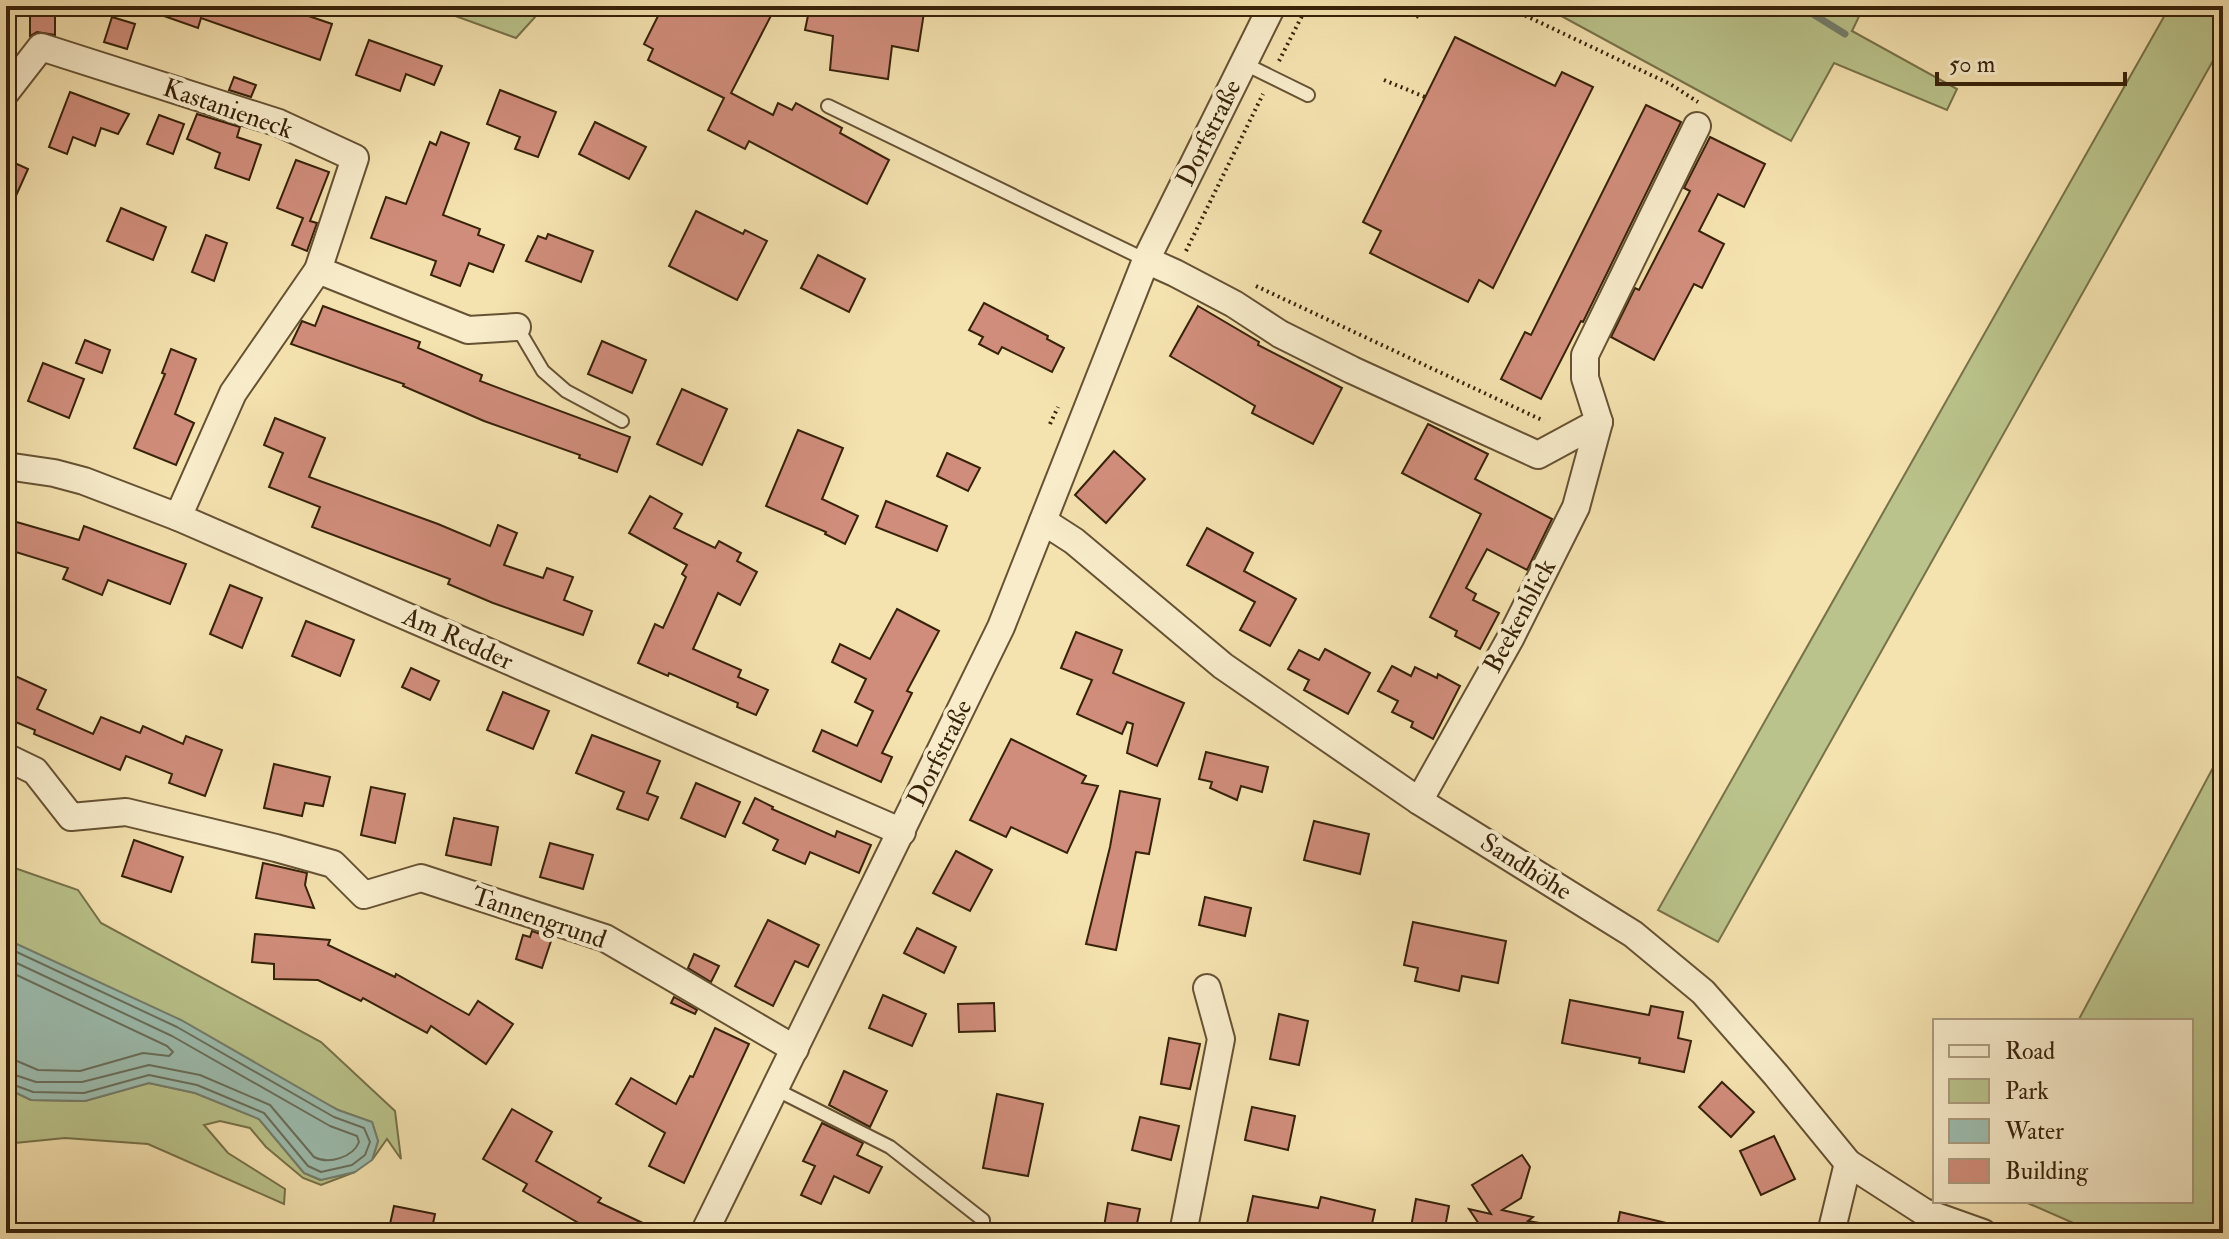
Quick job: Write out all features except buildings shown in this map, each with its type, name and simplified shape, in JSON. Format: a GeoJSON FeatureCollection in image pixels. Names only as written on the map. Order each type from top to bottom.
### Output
{"type":"FeatureCollection","features":[{"type":"Feature","properties":{"kind":"street","name":"Dorfstraße"},"geometry":{"type":"LineString","coordinates":[[704,1233],[1001,627],[1146,260],[1272,6]]}},
{"type":"Feature","properties":{"kind":"street","name":"Kastanieneck"},"geometry":{"type":"LineString","coordinates":[[6,92],[41,47],[279,123],[355,158],[318,270],[233,393],[178,517]]}},
{"type":"Feature","properties":{"kind":"street"},"geometry":{"type":"LineString","coordinates":[[1146,260],[1234,304],[1280,334],[1352,370],[1538,455],[1599,422],[1585,378],[1585,355],[1697,126]]}},
{"type":"Feature","properties":{"kind":"street"},"geometry":{"type":"LineString","coordinates":[[318,270],[468,330],[517,327]]}},
{"type":"Feature","properties":{"kind":"street","name":"Beekenblick"},"geometry":{"type":"LineString","coordinates":[[1419,801],[1510,639],[1576,507],[1599,422]]}},
{"type":"Feature","properties":{"kind":"street","name":"Am Redder"},"geometry":{"type":"LineString","coordinates":[[6,466],[84,481],[178,517],[902,832]]}},
{"type":"Feature","properties":{"kind":"street","name":"Sandhöhe"},"geometry":{"type":"LineString","coordinates":[[1043,521],[1074,541],[1223,666],[1419,801],[1633,934],[1703,992],[1848,1163],[1924,1212],[1983,1233]]}},
{"type":"Feature","properties":{"kind":"street","name":"Tannengrund"},"geometry":{"type":"LineString","coordinates":[[6,757],[35,771],[71,817],[126,812],[276,848],[333,864],[364,895],[421,878],[605,938],[795,1049]]}},
{"type":"Feature","properties":{"kind":"street"},"geometry":{"type":"LineString","coordinates":[[1183,1233],[1221,1039],[1207,988]]}},
{"type":"Feature","properties":{"kind":"street"},"geometry":{"type":"LineString","coordinates":[[1831,1233],[1848,1163]]}},
{"type":"Feature","properties":{"kind":"lane"},"geometry":{"type":"LineString","coordinates":[[1243,63],[1308,95]]}},
{"type":"Feature","properties":{"kind":"lane"},"geometry":{"type":"LineString","coordinates":[[828,106],[1146,260]]}},
{"type":"Feature","properties":{"kind":"lane"},"geometry":{"type":"LineString","coordinates":[[517,327],[543,371],[566,391],[622,421]]}},
{"type":"Feature","properties":{"kind":"lane"},"geometry":{"type":"LineString","coordinates":[[775,1089],[890,1147],[983,1220],[983,1233]]}},
{"type":"Feature","properties":{"kind":"path"},"geometry":{"type":"LineString","coordinates":[[1175,273],[1307,6]]}},
{"type":"Feature","properties":{"kind":"path"},"geometry":{"type":"LineString","coordinates":[[1416,17],[1437,6]]}},
{"type":"Feature","properties":{"kind":"path"},"geometry":{"type":"LineString","coordinates":[[1519,6],[1522,14],[1695,99],[1706,109],[1697,126]]}},
{"type":"Feature","properties":{"kind":"path"},"geometry":{"type":"LineString","coordinates":[[1384,80],[1425,97]]}},
{"type":"Feature","properties":{"kind":"path"},"geometry":{"type":"LineString","coordinates":[[1243,279],[1543,421],[1557,421]]}},
{"type":"Feature","properties":{"kind":"green space"},"geometry":{"type":"Polygon","coordinates":[[[428,6],[545,6],[516,38],[428,6]]]}},
{"type":"Feature","properties":{"kind":"green space"},"geometry":{"type":"Polygon","coordinates":[[[1543,6],[1864,6],[1852,31],[1957,89],[1947,110],[1834,63],[1791,141],[1543,6]]]}},
{"type":"Feature","properties":{"kind":"green space"},"geometry":{"type":"Polygon","coordinates":[[[2170,6],[2223,6],[2223,43],[1718,942],[1658,910],[2170,6]]]}},
{"type":"Feature","properties":{"kind":"green space"},"geometry":{"type":"Polygon","coordinates":[[[2223,749],[2223,1233],[2096,1233],[2028,1203],[2193,1203],[2193,1019],[2079,1019],[2223,749]]]}},
{"type":"Feature","properties":{"kind":"green space"},"geometry":{"type":"Polygon","coordinates":[[[6,865],[78,890],[101,923],[321,1042],[395,1111],[401,1159],[387,1139],[372,1160],[378,1141],[372,1122],[338,1110],[6,939],[6,865]]]}},
{"type":"Feature","properties":{"kind":"green space"},"geometry":{"type":"Polygon","coordinates":[[[149,1083],[195,1093],[259,1119],[304,1173],[320,1180],[355,1172],[321,1185],[303,1178],[266,1147],[250,1128],[220,1121],[204,1125],[228,1153],[285,1189],[284,1204],[148,1144],[65,1138],[15,1143],[6,1140],[6,1088],[31,1100],[85,1101],[149,1083]]]}},
{"type":"Feature","properties":{"kind":"water"},"geometry":{"type":"Polygon","coordinates":[[[6,939],[181,1020],[338,1110],[372,1122],[378,1141],[372,1160],[355,1172],[321,1180],[304,1173],[259,1119],[195,1093],[149,1083],[85,1101],[31,1100],[6,1088],[6,939]]]}},
{"type":"Feature","properties":{"kind":"waterway"},"geometry":{"type":"LineString","coordinates":[[1800,6],[1845,34]]}}]}
